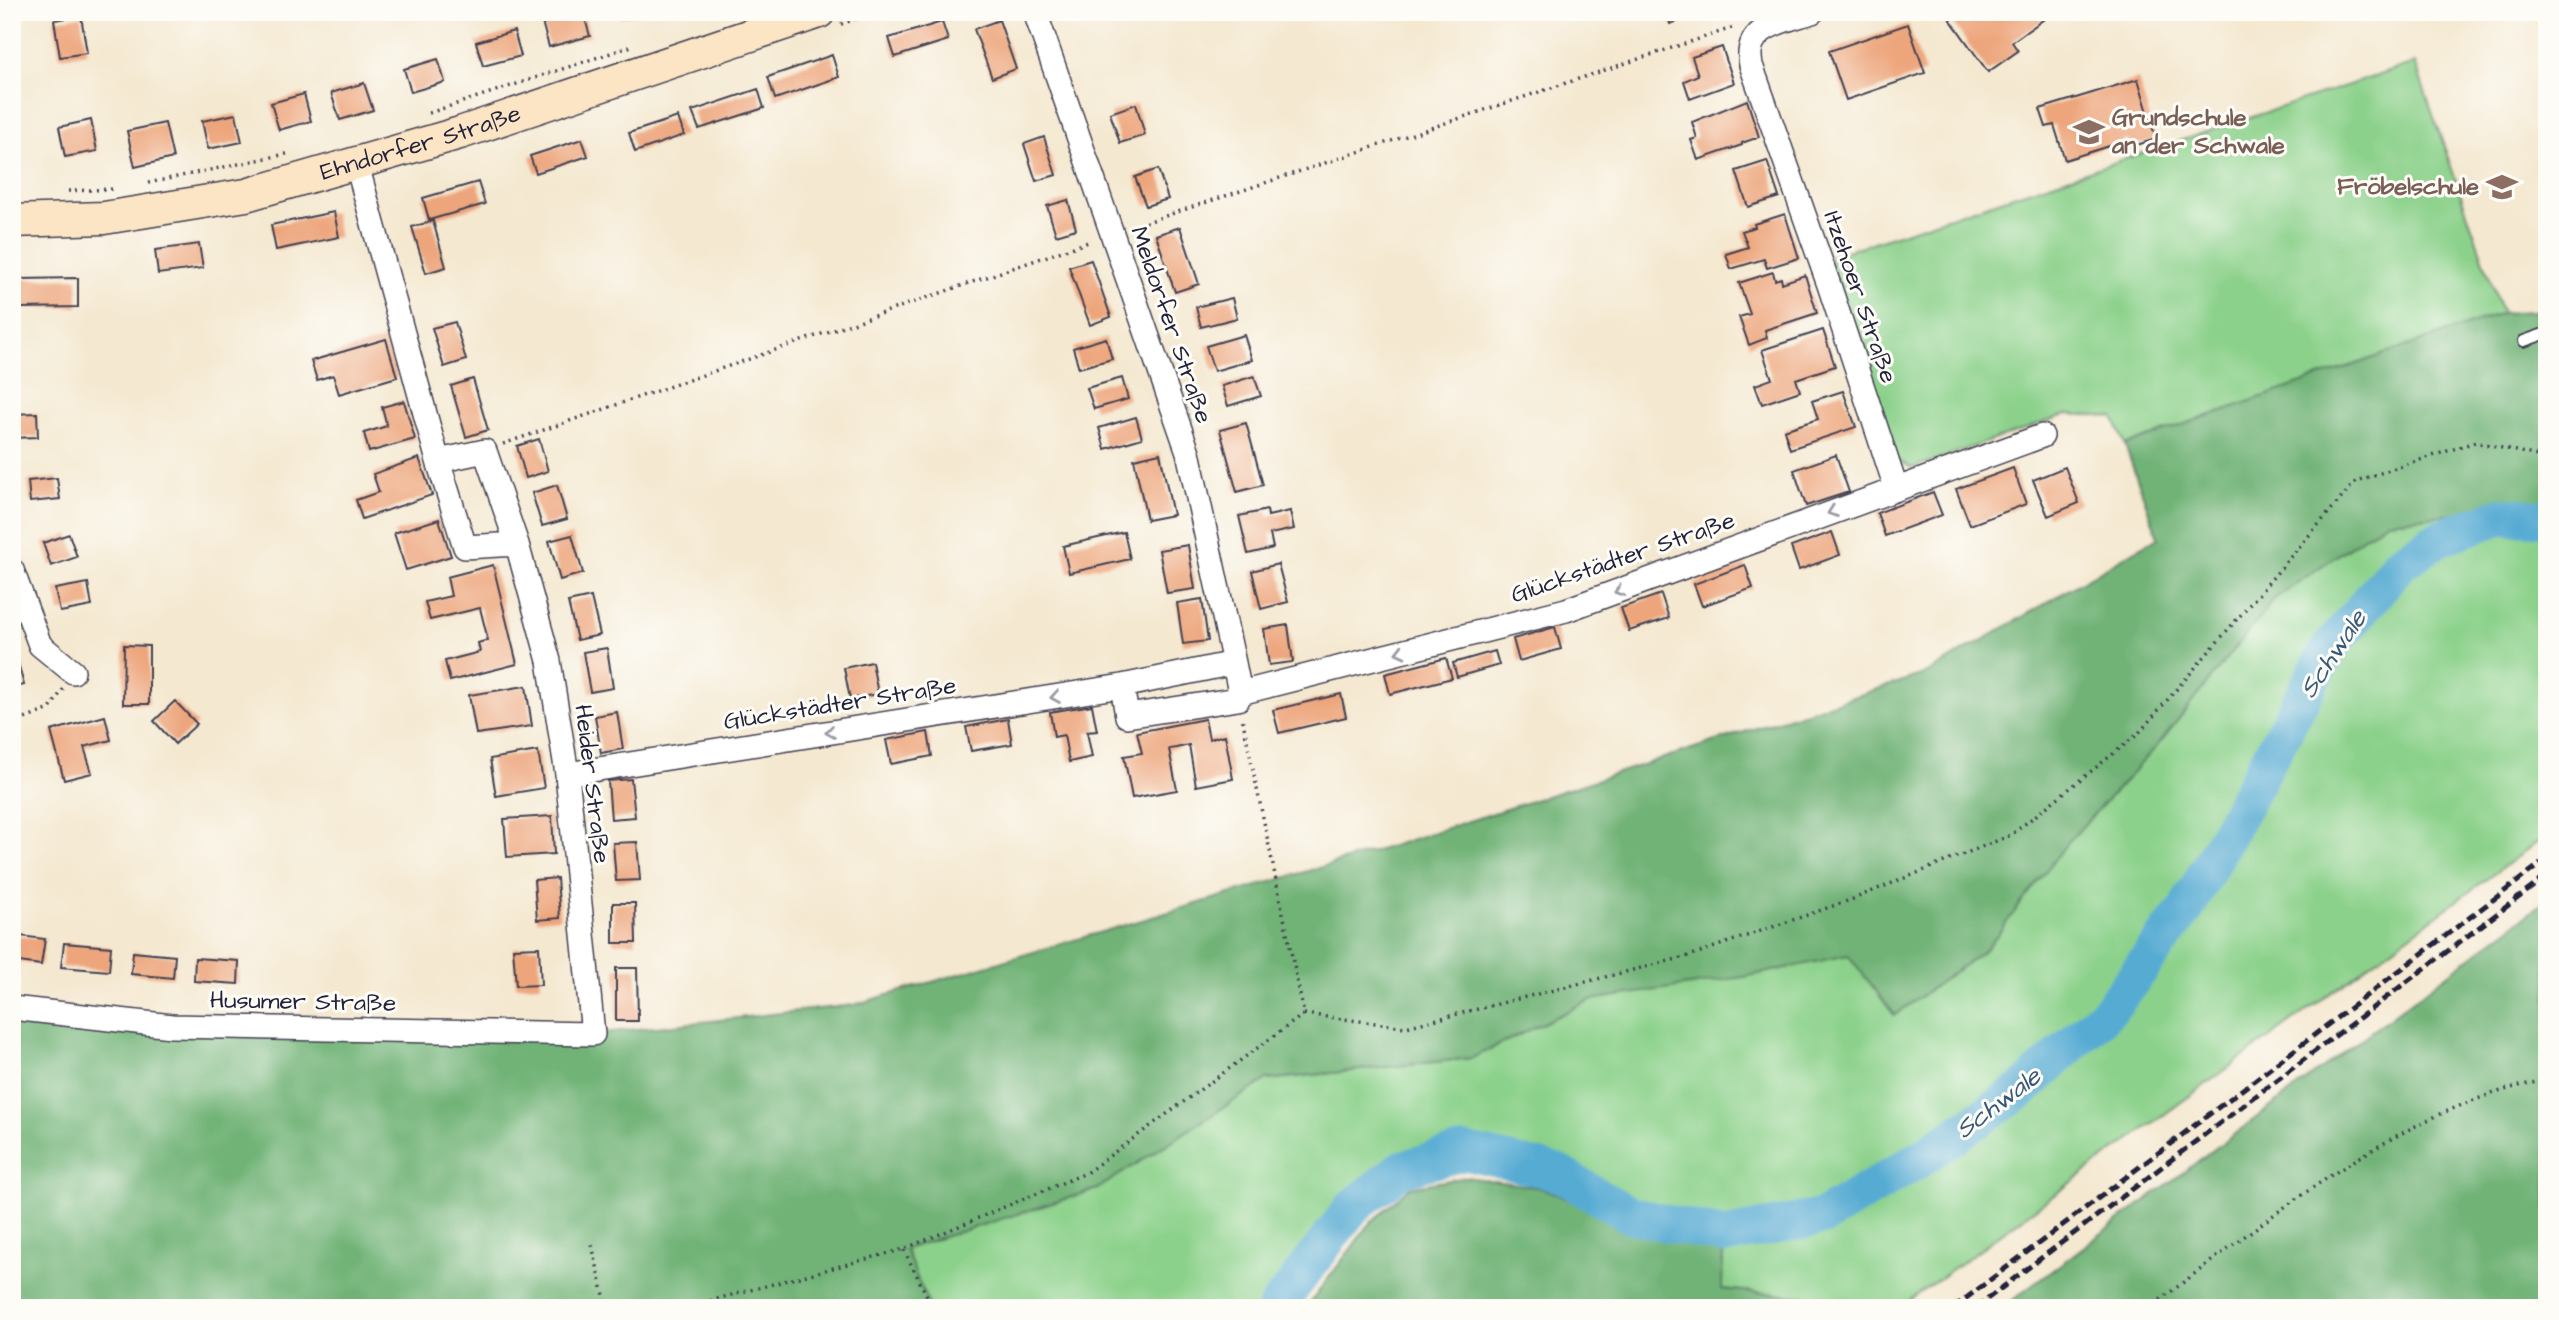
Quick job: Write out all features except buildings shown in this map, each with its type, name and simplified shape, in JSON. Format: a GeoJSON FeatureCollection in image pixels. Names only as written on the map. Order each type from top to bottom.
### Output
{"type":"FeatureCollection","features":[{"type":"Feature","properties":{"kind":"street","name":"Ehndorfer Straße"},"geometry":{"type":"LineString","coordinates":[[12,221],[104,218],[246,195],[460,133],[819,12]]}},
{"type":"Feature","properties":{"kind":"street","name":"Meldorfer Straße"},"geometry":{"type":"LineString","coordinates":[[1035,12],[1188,452],[1234,663]]}},
{"type":"Feature","properties":{"kind":"street","name":"Itzehoer Straße"},"geometry":{"type":"LineString","coordinates":[[1812,12],[1765,28],[1751,41],[1748,52],[1896,488]]}},
{"type":"Feature","properties":{"kind":"street"},"geometry":{"type":"LineString","coordinates":[[357,165],[438,461],[465,547],[517,544]]}},
{"type":"Feature","properties":{"kind":"street"},"geometry":{"type":"LineString","coordinates":[[1896,488],[2042,436]]}},
{"type":"Feature","properties":{"kind":"street","name":"Heider Straße"},"geometry":{"type":"LineString","coordinates":[[438,461],[485,451],[517,544],[549,661],[566,774],[593,1034]]}},
{"type":"Feature","properties":{"kind":"street","name":"Glückstädter Straße"},"geometry":{"type":"LineString","coordinates":[[1122,686],[1127,716],[1239,696],[1566,610],[1896,488]]}},
{"type":"Feature","properties":{"kind":"street"},"geometry":{"type":"LineString","coordinates":[[12,570],[40,645],[73,673]]}},
{"type":"Feature","properties":{"kind":"street"},"geometry":{"type":"LineString","coordinates":[[1234,663],[1239,696]]}},
{"type":"Feature","properties":{"kind":"street","name":"Glückstädter Straße"},"geometry":{"type":"LineString","coordinates":[[566,774],[1122,686],[1234,663]]}},
{"type":"Feature","properties":{"kind":"street","name":"Husumer Straße"},"geometry":{"type":"LineString","coordinates":[[12,1008],[172,1026],[593,1034]]}},
{"type":"Feature","properties":{"kind":"lane"},"geometry":{"type":"LineString","coordinates":[[2524,341],[2547,333]]}},
{"type":"Feature","properties":{"kind":"path"},"geometry":{"type":"LineString","coordinates":[[424,114],[646,41]]}},
{"type":"Feature","properties":{"kind":"path"},"geometry":{"type":"LineString","coordinates":[[146,183],[292,153]]}},
{"type":"Feature","properties":{"kind":"path"},"geometry":{"type":"LineString","coordinates":[[66,191],[120,188]]}},
{"type":"Feature","properties":{"kind":"path"},"geometry":{"type":"LineString","coordinates":[[683,1308],[904,1250],[1086,1172],[1304,1014],[1406,1027],[1689,956],[1853,899],[2011,835],[2138,734],[2356,481],[2475,442],[2547,458]]}},
{"type":"Feature","properties":{"kind":"path"},"geometry":{"type":"LineString","coordinates":[[12,724],[50,709],[73,673]]}},
{"type":"Feature","properties":{"kind":"path"},"geometry":{"type":"LineString","coordinates":[[1239,696],[1304,1014]]}},
{"type":"Feature","properties":{"kind":"path"},"geometry":{"type":"LineString","coordinates":[[2149,1308],[2298,1199],[2410,1127],[2511,1086],[2547,1080]]}},
{"type":"Feature","properties":{"kind":"path"},"geometry":{"type":"LineString","coordinates":[[592,1245],[607,1308]]}},
{"type":"Feature","properties":{"kind":"path"},"geometry":{"type":"LineString","coordinates":[[904,1250],[933,1308]]}},
{"type":"Feature","properties":{"kind":"green space"},"geometry":{"type":"Polygon","coordinates":[[[2415,63],[2502,313],[2125,445],[2113,417],[2068,414],[1912,468],[1896,460],[1829,257],[2415,63]]]}},
{"type":"Feature","properties":{"kind":"green space"},"geometry":{"type":"Polygon","coordinates":[[[2547,310],[2547,510],[2497,510],[2387,521],[2275,598],[2157,746],[2068,842],[1987,948],[1895,1015],[1848,955],[1744,977],[1590,1000],[1472,1058],[1266,1080],[1097,1189],[905,1249],[930,1308],[12,1308],[12,1008],[593,1034],[854,1005],[1376,851],[1927,673],[2158,537],[2125,445],[2502,313],[2547,310]]]}},
{"type":"Feature","properties":{"kind":"green space"},"geometry":{"type":"Polygon","coordinates":[[[2497,510],[2547,523],[2547,835],[1902,1306],[1721,1289],[1724,1236],[1630,1215],[1556,1172],[1465,1152],[1401,1169],[1352,1208],[1276,1308],[930,1308],[904,1249],[1097,1189],[1266,1080],[1472,1058],[1590,1000],[1849,955],[1894,1015],[2068,842],[2157,746],[2275,598],[2387,521],[2497,510]]]}},
{"type":"Feature","properties":{"kind":"green space"},"geometry":{"type":"Polygon","coordinates":[[[2547,900],[2547,1308],[2002,1308],[2547,900]]]}},
{"type":"Feature","properties":{"kind":"green space"},"geometry":{"type":"Polygon","coordinates":[[[1466,1177],[1543,1188],[1626,1226],[1723,1250],[1722,1289],[1902,1306],[1306,1308],[1371,1222],[1410,1187],[1466,1177]]]}},
{"type":"Feature","properties":{"kind":"waterway","name":"Schwale"},"geometry":{"type":"LineString","coordinates":[[1276,1308],[1352,1208],[1401,1169],[1465,1152],[1556,1172],[1630,1215],[1724,1236],[1823,1217],[1920,1159],[2022,1090],[2111,1008],[2186,909],[2329,649],[2399,564],[2441,537],[2501,516],[2547,518]]}},
{"type":"Feature","properties":{"kind":"railway"},"geometry":{"type":"LineString","coordinates":[[1953,1308],[2547,859]]}},
{"type":"Feature","properties":{"kind":"railway"},"geometry":{"type":"LineString","coordinates":[[1975,1308],[2547,876]]}},
{"type":"Feature","properties":{"kind":"place","name":"Grundschule an der Schwale"},"geometry":{"type":"Point","coordinates":[2089,132]}},
{"type":"Feature","properties":{"kind":"place","name":"Fröbelschule"},"geometry":{"type":"Point","coordinates":[2502,187]}}]}
